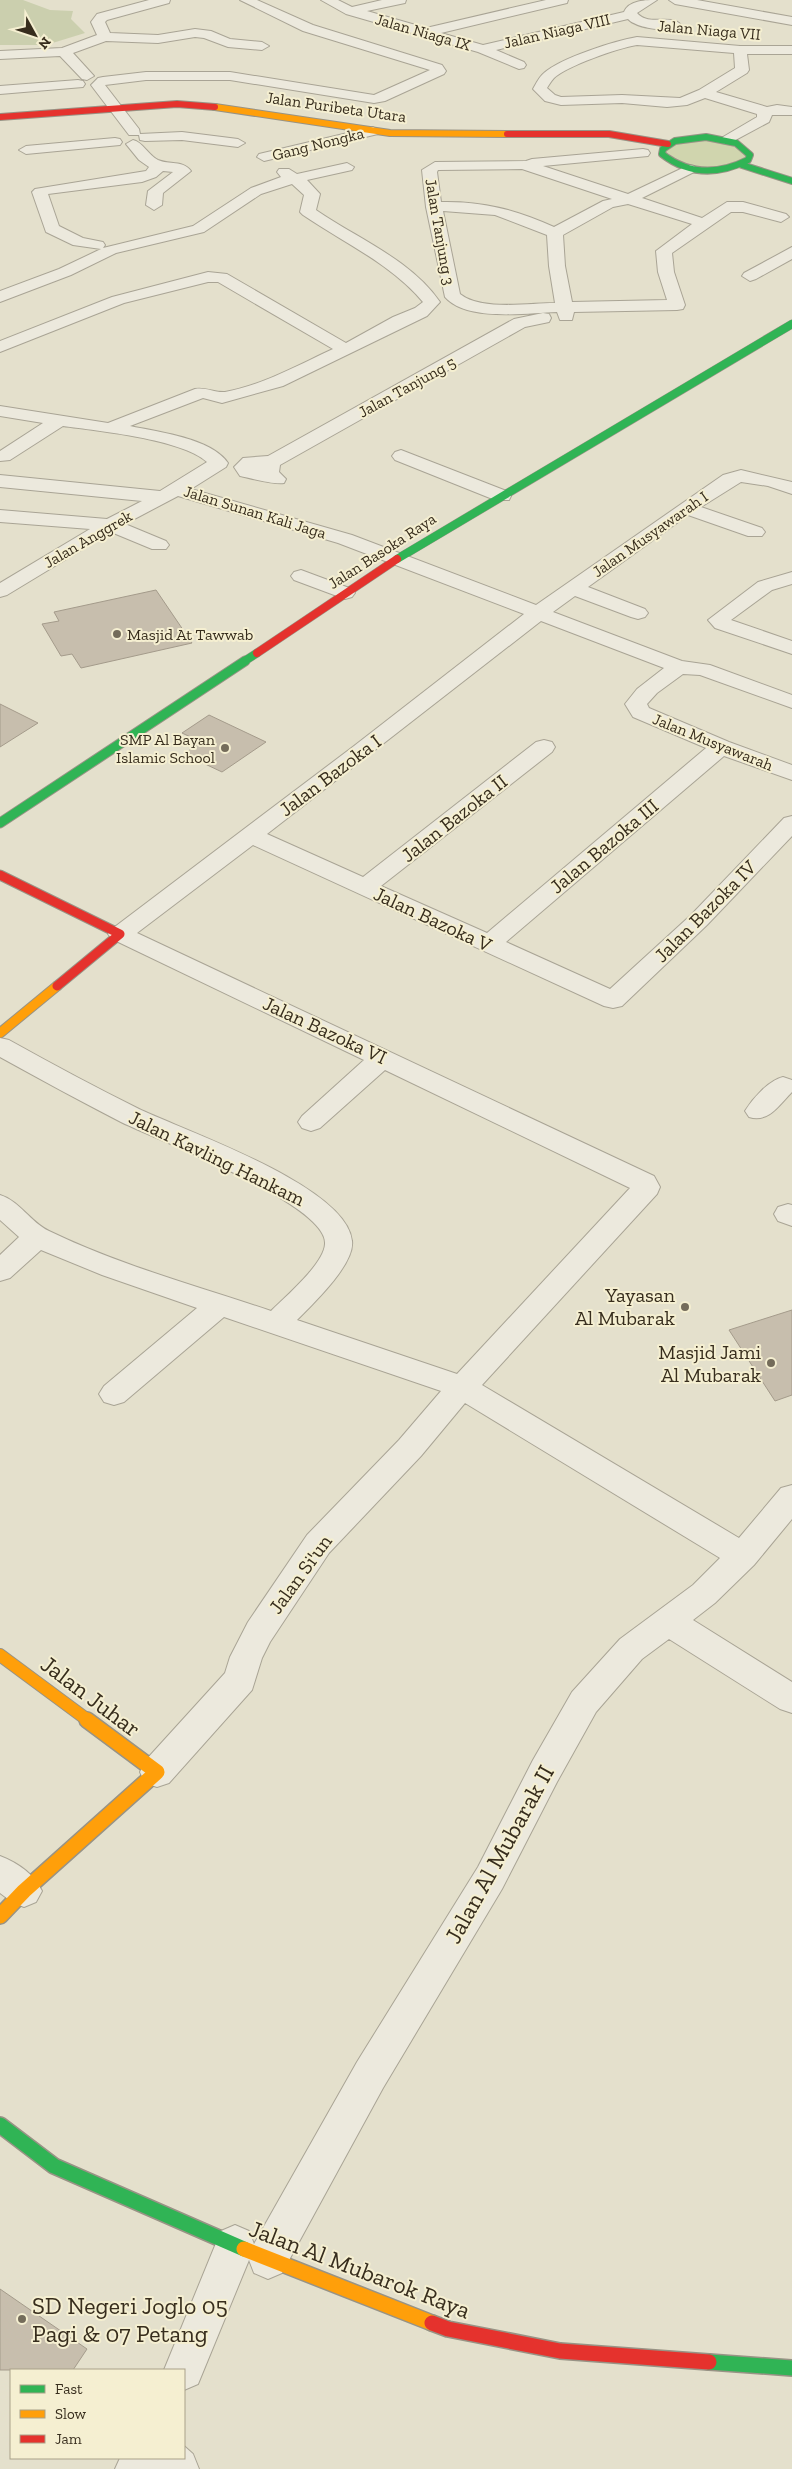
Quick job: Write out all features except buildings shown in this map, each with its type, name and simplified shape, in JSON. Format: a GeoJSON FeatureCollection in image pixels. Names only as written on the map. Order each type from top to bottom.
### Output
{"type":"FeatureCollection","features":[{"type":"Feature","properties":{"kind":"street"},"geometry":{"type":"LineString","coordinates":[[104,37],[98,22],[102,17],[164,0]]}},
{"type":"Feature","properties":{"kind":"street"},"geometry":{"type":"LineString","coordinates":[[0,90],[146,76],[230,76],[374,99],[439,71],[437,68],[308,28],[246,0]]}},
{"type":"Feature","properties":{"kind":"street","name":"Jalan Niaga IX"},"geometry":{"type":"LineString","coordinates":[[327,0],[352,11],[483,49],[519,65]]}},
{"type":"Feature","properties":{"kind":"street"},"geometry":{"type":"LineString","coordinates":[[352,11],[400,0]]}},
{"type":"Feature","properties":{"kind":"street"},"geometry":{"type":"LineString","coordinates":[[428,32],[562,0]]}},
{"type":"Feature","properties":{"kind":"street"},"geometry":{"type":"LineString","coordinates":[[631,14],[630,11],[651,0]]}},
{"type":"Feature","properties":{"kind":"street"},"geometry":{"type":"LineString","coordinates":[[675,0],[792,21]]}},
{"type":"Feature","properties":{"kind":"street"},"geometry":{"type":"LineString","coordinates":[[499,4],[514,10]]}},
{"type":"Feature","properties":{"kind":"street","name":"Jalan Niaga VII"},"geometry":{"type":"LineString","coordinates":[[631,14],[635,20],[645,24],[672,25],[689,29]]}},
{"type":"Feature","properties":{"kind":"street","name":"Jalan Niaga VIII"},"geometry":{"type":"LineString","coordinates":[[483,49],[631,14]]}},
{"type":"Feature","properties":{"kind":"street"},"geometry":{"type":"LineString","coordinates":[[290,36],[308,28]]}},
{"type":"Feature","properties":{"kind":"street"},"geometry":{"type":"LineString","coordinates":[[0,55],[64,52],[104,37],[158,39],[195,33],[206,34],[228,43],[267,44],[230,76]]}},
{"type":"Feature","properties":{"kind":"street","name":"Jalan Niaga VII"},"geometry":{"type":"LineString","coordinates":[[776,36],[792,38]]}},
{"type":"Feature","properties":{"kind":"street"},"geometry":{"type":"LineString","coordinates":[[740,50],[742,70],[704,94],[682,102],[667,103],[622,99],[561,101],[550,98],[540,89],[548,76],[563,67],[620,44],[650,40],[740,50],[792,50]]}},
{"type":"Feature","properties":{"kind":"street"},"geometry":{"type":"LineString","coordinates":[[64,52],[90,82],[117,107],[137,138],[143,159],[156,166],[178,168],[184,171],[156,191],[154,205]]}},
{"type":"Feature","properties":{"kind":"street"},"geometry":{"type":"LineString","coordinates":[[90,82],[116,138]]}},
{"type":"Feature","properties":{"kind":"street"},"geometry":{"type":"LineString","coordinates":[[704,94],[769,118],[792,123]]}},
{"type":"Feature","properties":{"kind":"street","name":"Jalan Puribeta Utara"},"geometry":{"type":"LineString","coordinates":[[0,117],[117,107],[188,104],[236,109],[372,131],[609,134],[668,144]]}},
{"type":"Feature","properties":{"kind":"street"},"geometry":{"type":"LineString","coordinates":[[734,142],[780,109],[792,111]]}},
{"type":"Feature","properties":{"kind":"street","name":"Gang Nongka"},"geometry":{"type":"LineString","coordinates":[[264,157],[372,131]]}},
{"type":"Feature","properties":{"kind":"street"},"geometry":{"type":"LineString","coordinates":[[26,150],[116,138],[182,136],[238,143]]}},
{"type":"Feature","properties":{"kind":"street"},"geometry":{"type":"LineString","coordinates":[[695,137],[734,142],[747,149],[750,155],[748,160],[742,165],[712,171],[689,169],[674,164],[662,154],[663,149],[668,144],[695,137]]}},
{"type":"Feature","properties":{"kind":"street"},"geometry":{"type":"LineString","coordinates":[[523,164],[643,153]]}},
{"type":"Feature","properties":{"kind":"street"},"geometry":{"type":"LineString","coordinates":[[554,175],[571,168],[573,159]]}},
{"type":"Feature","properties":{"kind":"street","name":"Jalan Tanjung 3"},"geometry":{"type":"LineString","coordinates":[[565,312],[484,309],[456,300],[451,294],[434,207],[429,170],[435,166],[523,164],[618,199],[703,223]]}},
{"type":"Feature","properties":{"kind":"street"},"geometry":{"type":"LineString","coordinates":[[556,233],[618,199],[674,164]]}},
{"type":"Feature","properties":{"kind":"street"},"geometry":{"type":"LineString","coordinates":[[742,165],[792,181]]}},
{"type":"Feature","properties":{"kind":"street"},"geometry":{"type":"LineString","coordinates":[[96,245],[79,242],[52,229],[40,192],[51,188],[142,177],[151,174],[156,170],[156,166]]}},
{"type":"Feature","properties":{"kind":"street"},"geometry":{"type":"LineString","coordinates":[[0,297],[65,272],[111,250],[198,230],[267,186],[289,175],[347,167]]}},
{"type":"Feature","properties":{"kind":"street"},"geometry":{"type":"LineString","coordinates":[[618,199],[689,169]]}},
{"type":"Feature","properties":{"kind":"street"},"geometry":{"type":"LineString","coordinates":[[111,428],[150,411],[201,393],[222,398],[258,389],[345,350],[421,312],[432,302],[419,287],[383,257],[308,212],[312,194],[289,175]]}},
{"type":"Feature","properties":{"kind":"street"},"geometry":{"type":"LineString","coordinates":[[434,207],[464,206],[506,212],[556,233]]}},
{"type":"Feature","properties":{"kind":"street"},"geometry":{"type":"LineString","coordinates":[[556,233],[557,266],[565,312],[678,316],[683,314],[677,305],[667,276],[663,260],[664,251],[727,207],[734,206],[781,217]]}},
{"type":"Feature","properties":{"kind":"street"},"geometry":{"type":"LineString","coordinates":[[750,276],[792,252]]}},
{"type":"Feature","properties":{"kind":"street"},"geometry":{"type":"LineString","coordinates":[[0,347],[118,300],[208,277],[221,278],[345,350]]}},
{"type":"Feature","properties":{"kind":"street"},"geometry":{"type":"LineString","coordinates":[[0,284],[17,290]]}},
{"type":"Feature","properties":{"kind":"street"},"geometry":{"type":"LineString","coordinates":[[481,324],[504,310]]}},
{"type":"Feature","properties":{"kind":"street","name":"Jalan Tanjung 5"},"geometry":{"type":"LineString","coordinates":[[273,472],[391,397],[520,323],[565,312]]}},
{"type":"Feature","properties":{"kind":"street","name":"Jalan Basoka Raya"},"geometry":{"type":"LineString","coordinates":[[0,824],[45,792],[150,725],[398,558],[792,324]]}},
{"type":"Feature","properties":{"kind":"street","name":"Jalan Tanjung 5"},"geometry":{"type":"LineString","coordinates":[[339,408],[451,342]]}},
{"type":"Feature","properties":{"kind":"street"},"geometry":{"type":"LineString","coordinates":[[371,390],[391,397]]}},
{"type":"Feature","properties":{"kind":"street","name":"Jalan Sunan Kali Jaga"},"geometry":{"type":"LineString","coordinates":[[0,411],[150,435],[216,458],[219,463],[170,493]]}},
{"type":"Feature","properties":{"kind":"street"},"geometry":{"type":"LineString","coordinates":[[4,456],[60,420]]}},
{"type":"Feature","properties":{"kind":"street"},"geometry":{"type":"LineString","coordinates":[[401,456],[502,496]]}},
{"type":"Feature","properties":{"kind":"street"},"geometry":{"type":"LineString","coordinates":[[771,481],[792,466]]}},
{"type":"Feature","properties":{"kind":"street","name":"Jalan Musyawarah I"},"geometry":{"type":"LineString","coordinates":[[537,614],[686,508],[736,477],[748,476],[771,481]]}},
{"type":"Feature","properties":{"kind":"street"},"geometry":{"type":"LineString","coordinates":[[0,481],[170,493]]}},
{"type":"Feature","properties":{"kind":"street"},"geometry":{"type":"LineString","coordinates":[[771,481],[792,488]]}},
{"type":"Feature","properties":{"kind":"street","name":"Jalan Sunan Kali Jaga"},"geometry":{"type":"LineString","coordinates":[[170,493],[336,536],[398,558],[679,668],[703,669],[792,702]]}},
{"type":"Feature","properties":{"kind":"street","name":"Jalan Anggrek"},"geometry":{"type":"LineString","coordinates":[[0,591],[110,525],[170,493]]}},
{"type":"Feature","properties":{"kind":"street"},"geometry":{"type":"LineString","coordinates":[[686,508],[755,532]]}},
{"type":"Feature","properties":{"kind":"street"},"geometry":{"type":"LineString","coordinates":[[0,516],[110,525],[159,546]]}},
{"type":"Feature","properties":{"kind":"street"},"geometry":{"type":"LineString","coordinates":[[301,576],[345,593]]}},
{"type":"Feature","properties":{"kind":"street"},"geometry":{"type":"LineString","coordinates":[[792,578],[764,586],[718,620],[722,624],[753,636],[792,648]]}},
{"type":"Feature","properties":{"kind":"street"},"geometry":{"type":"LineString","coordinates":[[573,588],[638,613]]}},
{"type":"Feature","properties":{"kind":"street","name":"Jalan Bazoka I"},"geometry":{"type":"LineString","coordinates":[[120,934],[537,614]]}},
{"type":"Feature","properties":{"kind":"street","name":"Jalan Musyawarah"},"geometry":{"type":"LineString","coordinates":[[679,668],[654,684],[636,704],[638,709],[648,717],[721,747],[792,773]]}},
{"type":"Feature","properties":{"kind":"street","name":"Jalan Bazoka II"},"geometry":{"type":"LineString","coordinates":[[364,888],[544,747]]}},
{"type":"Feature","properties":{"kind":"street","name":"Jalan Bazoka III"},"geometry":{"type":"LineString","coordinates":[[488,945],[721,747]]}},
{"type":"Feature","properties":{"kind":"street","name":"Jalan Bazoka IV"},"geometry":{"type":"LineString","coordinates":[[617,998],[783,844],[792,822]]}},
{"type":"Feature","properties":{"kind":"street","name":"Jalan Bazoka V"},"geometry":{"type":"LineString","coordinates":[[250,835],[608,999],[617,998]]}},
{"type":"Feature","properties":{"kind":"street","name":"Jalan Bazoka VI"},"geometry":{"type":"LineString","coordinates":[[0,875],[120,934],[644,1182],[646,1189],[462,1387]]}},
{"type":"Feature","properties":{"kind":"street"},"geometry":{"type":"LineString","coordinates":[[0,1032],[120,934]]}},
{"type":"Feature","properties":{"kind":"street","name":"Jalan Kavling Hankam"},"geometry":{"type":"LineString","coordinates":[[0,1046],[114,1108],[279,1184],[312,1205],[327,1219],[335,1230],[339,1243],[337,1253],[317,1281],[276,1324]]}},
{"type":"Feature","properties":{"kind":"street"},"geometry":{"type":"LineString","coordinates":[[311,1122],[384,1058]]}},
{"type":"Feature","properties":{"kind":"street"},"geometry":{"type":"LineString","coordinates":[[758,1111],[789,1084]]}},
{"type":"Feature","properties":{"kind":"street"},"geometry":{"type":"LineString","coordinates":[[0,1206],[37,1237],[112,1268],[462,1387],[742,1556]]}},
{"type":"Feature","properties":{"kind":"street"},"geometry":{"type":"LineString","coordinates":[[0,1270],[37,1237]]}},
{"type":"Feature","properties":{"kind":"street"},"geometry":{"type":"LineString","coordinates":[[114,1394],[221,1304]]}},
{"type":"Feature","properties":{"kind":"street","name":"Jalan Si'un"},"geometry":{"type":"LineString","coordinates":[[157,1772],[240,1680],[246,1657],[259,1632],[318,1544],[410,1448],[462,1387]]}},
{"type":"Feature","properties":{"kind":"street","name":"Jalan Al Mubarak II"},"geometry":{"type":"LineString","coordinates":[[185,2369],[252,2252],[370,2075],[490,1878],[545,1771],[584,1702],[631,1649],[704,1594],[742,1556],[792,1498]]}},
{"type":"Feature","properties":{"kind":"street"},"geometry":{"type":"LineString","coordinates":[[669,1622],[792,1699]]}},
{"type":"Feature","properties":{"kind":"street","name":"Jalan Juhar"},"geometry":{"type":"LineString","coordinates":[[0,1655],[157,1772]]}},
{"type":"Feature","properties":{"kind":"street"},"geometry":{"type":"LineString","coordinates":[[0,1916],[12,1882],[157,1772]]}},
{"type":"Feature","properties":{"kind":"street","name":"Jalan Al Mubarok Raya"},"geometry":{"type":"LineString","coordinates":[[0,2125],[54,2166],[252,2252],[448,2329],[560,2351],[792,2368]]}},
{"type":"Feature","properties":{"kind":"street"},"geometry":{"type":"LineString","coordinates":[[167,2459],[178,2469]]}},
{"type":"Feature","properties":{"kind":"green space"},"geometry":{"type":"Polygon","coordinates":[[[0,0],[23,0],[50,10],[73,11],[71,19],[85,33],[46,45],[0,45],[0,0]]]}},
{"type":"Feature","properties":{"kind":"green space"},"geometry":{"type":"Polygon","coordinates":[[[717,138],[750,155],[734,168],[689,169],[664,150],[668,144],[717,138]]]}},
{"type":"Feature","properties":{"kind":"traffic: fast"},"geometry":{"type":"LineString","coordinates":[[706,137],[731,140],[746,150],[750,155],[748,160],[726,169],[704,171],[692,170],[681,166],[662,154],[663,149],[675,141],[706,137]]}},
{"type":"Feature","properties":{"kind":"traffic: fast"},"geometry":{"type":"LineString","coordinates":[[742,165],[792,181]]}},
{"type":"Feature","properties":{"kind":"traffic: fast"},"geometry":{"type":"LineString","coordinates":[[397,559],[792,324]]}},
{"type":"Feature","properties":{"kind":"traffic: fast"},"geometry":{"type":"LineString","coordinates":[[0,823],[257,653]]}},
{"type":"Feature","properties":{"kind":"traffic: fast"},"geometry":{"type":"LineString","coordinates":[[0,2125],[54,2166],[244,2249]]}},
{"type":"Feature","properties":{"kind":"traffic: fast"},"geometry":{"type":"LineString","coordinates":[[709,2362],[792,2368]]}},
{"type":"Feature","properties":{"kind":"traffic: slow"},"geometry":{"type":"LineString","coordinates":[[215,107],[390,133],[507,134]]}},
{"type":"Feature","properties":{"kind":"traffic: slow"},"geometry":{"type":"LineString","coordinates":[[0,1033],[57,986]]}},
{"type":"Feature","properties":{"kind":"traffic: slow"},"geometry":{"type":"LineString","coordinates":[[0,1655],[157,1772],[24,1891],[0,1916]]}},
{"type":"Feature","properties":{"kind":"traffic: slow"},"geometry":{"type":"LineString","coordinates":[[244,2249],[432,2323]]}},
{"type":"Feature","properties":{"kind":"traffic: jam"},"geometry":{"type":"LineString","coordinates":[[0,117],[177,104],[215,107]]}},
{"type":"Feature","properties":{"kind":"traffic: jam"},"geometry":{"type":"LineString","coordinates":[[507,134],[609,134],[668,144]]}},
{"type":"Feature","properties":{"kind":"traffic: jam"},"geometry":{"type":"LineString","coordinates":[[257,653],[397,559]]}},
{"type":"Feature","properties":{"kind":"traffic: jam"},"geometry":{"type":"LineString","coordinates":[[0,875],[120,934],[57,986]]}},
{"type":"Feature","properties":{"kind":"traffic: jam"},"geometry":{"type":"LineString","coordinates":[[432,2323],[448,2329],[560,2351],[709,2362]]}},
{"type":"Feature","properties":{"kind":"place","name":"Masjid At Tawwab"},"geometry":{"type":"Point","coordinates":[117,634]}},
{"type":"Feature","properties":{"kind":"place","name":"SMP Al Bayan Islamic School"},"geometry":{"type":"Point","coordinates":[225,748]}},
{"type":"Feature","properties":{"kind":"place","name":"Yayasan Al Mubarak"},"geometry":{"type":"Point","coordinates":[685,1307]}},
{"type":"Feature","properties":{"kind":"place","name":"Masjid Jami Al Mubarak"},"geometry":{"type":"Point","coordinates":[771,1363]}},
{"type":"Feature","properties":{"kind":"place","name":"SD Negeri Joglo 05 Pagi & 07 Petang"},"geometry":{"type":"Point","coordinates":[22,2319]}}]}
